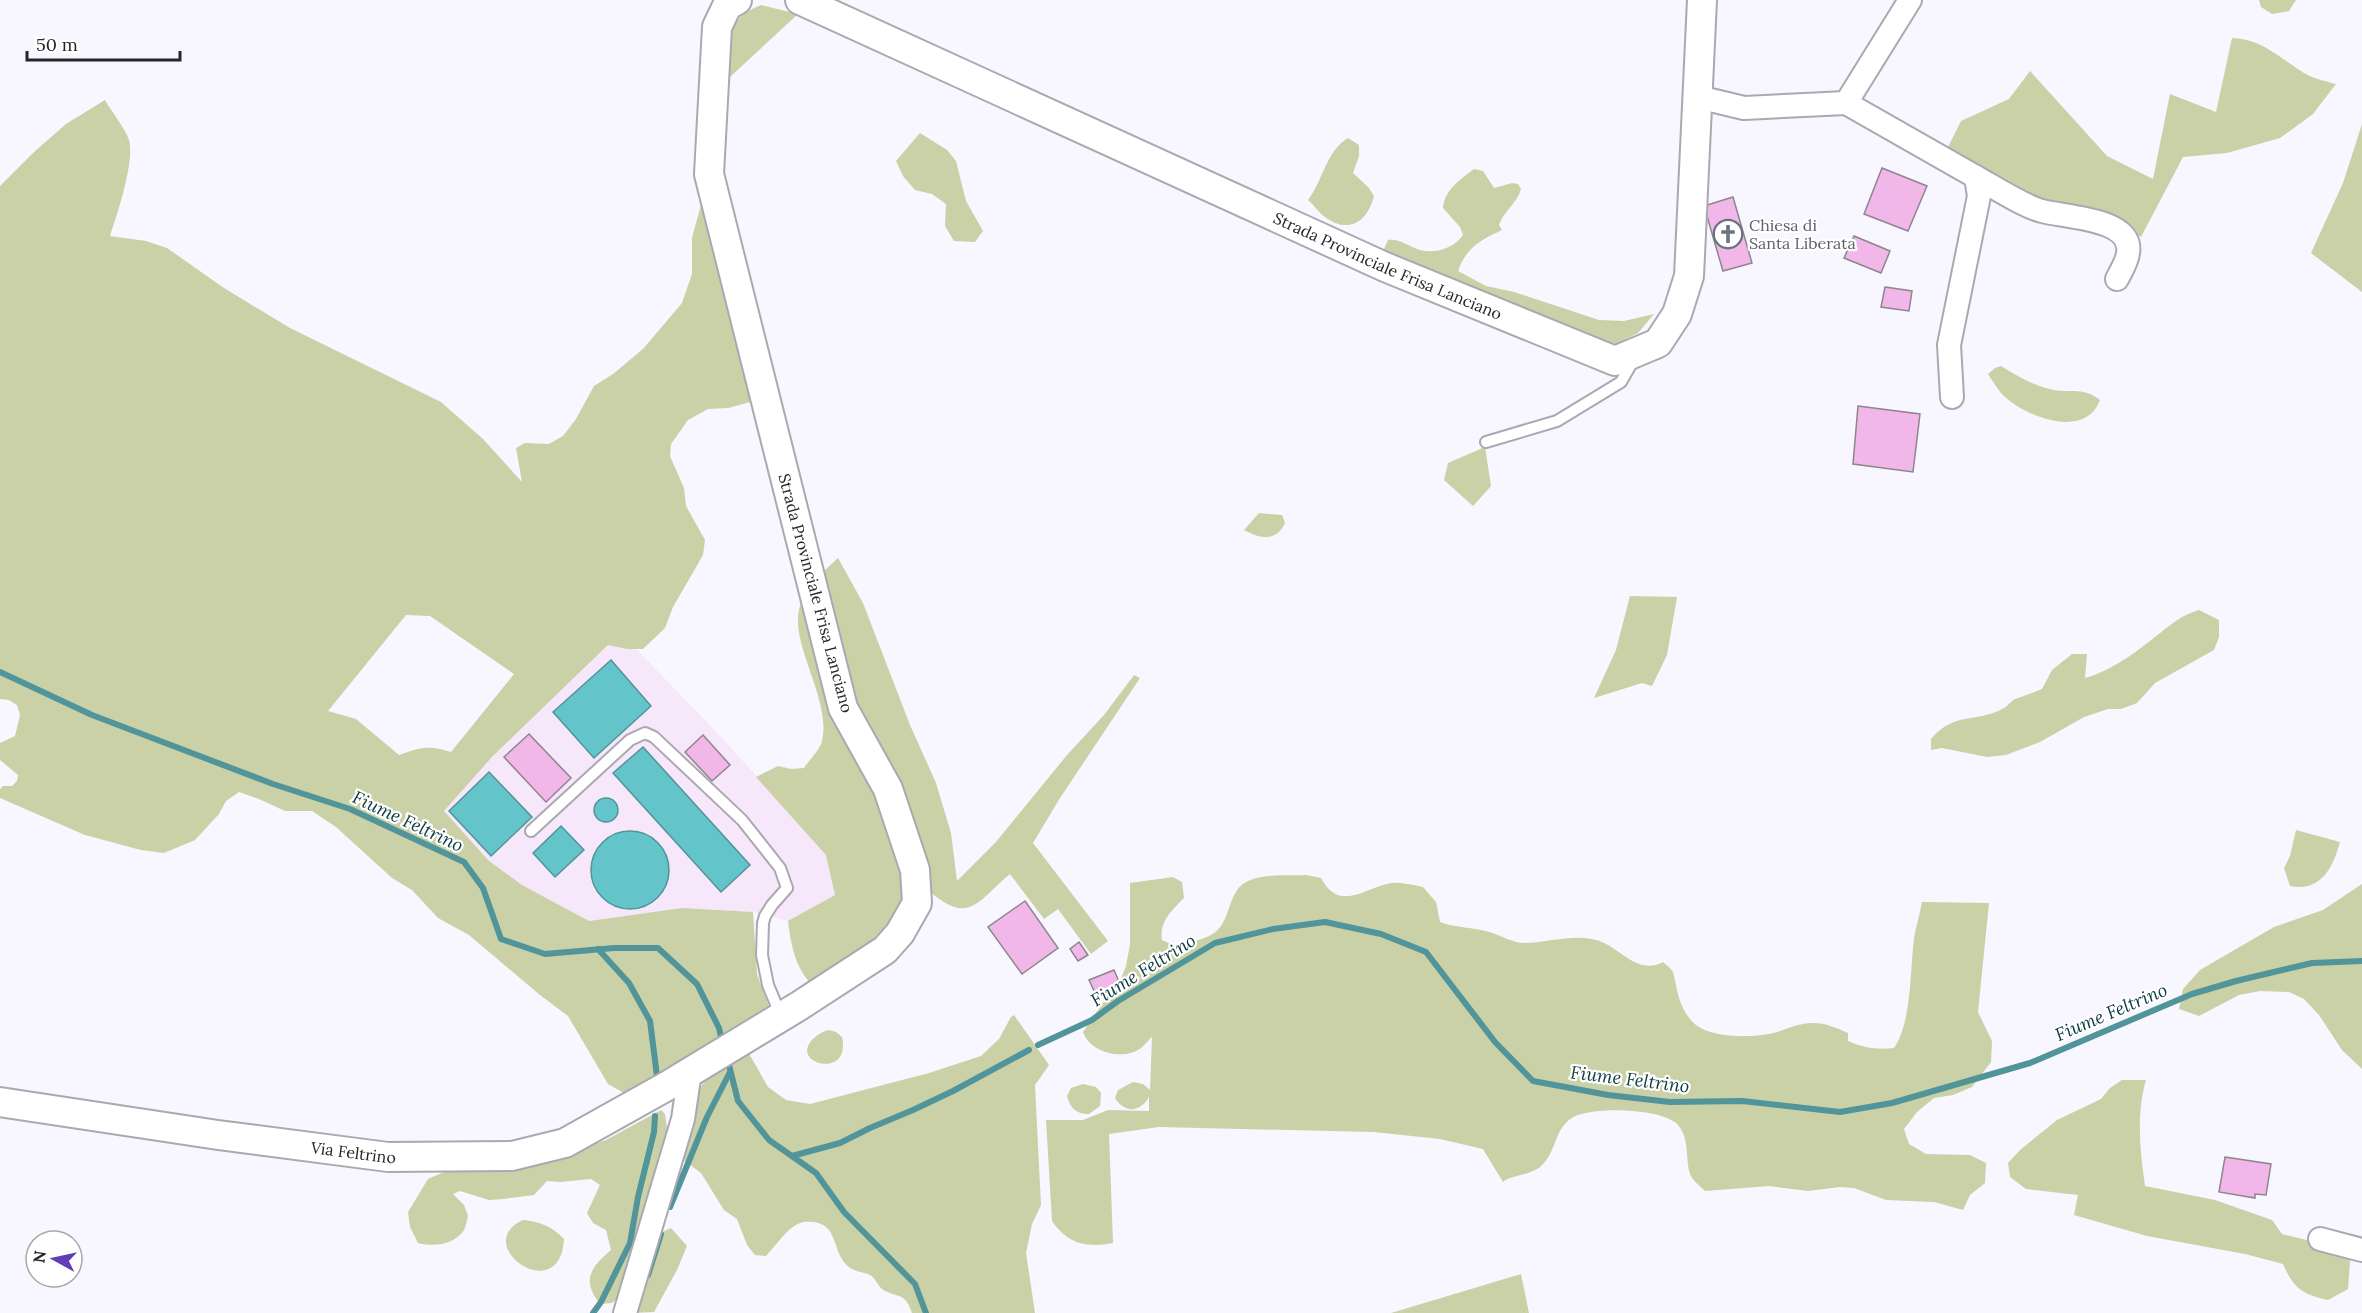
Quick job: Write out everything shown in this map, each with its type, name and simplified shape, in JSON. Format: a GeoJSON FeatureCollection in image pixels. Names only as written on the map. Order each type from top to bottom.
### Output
{"type":"FeatureCollection","features":[{"type":"Feature","properties":{"kind":"street","name":"Strada Provinciale Frisa Lanciano"},"geometry":{"type":"LineString","coordinates":[[690,1072],[885,950],[900,933],[917,903],[915,870],[888,789],[843,708],[709,174],[717,27],[727,6],[737,0]]}},
{"type":"Feature","properties":{"kind":"street","name":"Strada Provinciale Frisa Lanciano"},"geometry":{"type":"LineString","coordinates":[[800,0],[1385,267],[1615,361],[1658,343],[1677,314],[1689,276],[1702,0]]}},
{"type":"Feature","properties":{"kind":"street"},"geometry":{"type":"LineString","coordinates":[[1846,103],[1910,0]]}},
{"type":"Feature","properties":{"kind":"street"},"geometry":{"type":"LineString","coordinates":[[1698,98],[1744,108],[1846,103],[2039,211],[2109,225],[2124,235],[2129,252],[2117,279]]}},
{"type":"Feature","properties":{"kind":"street"},"geometry":{"type":"LineString","coordinates":[[1952,397],[1949,345],[1979,196],[1976,177]]}},
{"type":"Feature","properties":{"kind":"street"},"geometry":{"type":"LineString","coordinates":[[625,1313],[684,1119],[690,1072]]}},
{"type":"Feature","properties":{"kind":"street","name":"Via Feltrino"},"geometry":{"type":"LineString","coordinates":[[0,1102],[218,1135],[388,1157],[512,1156],[565,1143],[690,1072]]}},
{"type":"Feature","properties":{"kind":"street"},"geometry":{"type":"LineString","coordinates":[[2320,1239],[2362,1250]]}},
{"type":"Feature","properties":{"kind":"lane"},"geometry":{"type":"LineString","coordinates":[[1486,442],[1557,421],[1622,382],[1638,351]]}},
{"type":"Feature","properties":{"kind":"lane"},"geometry":{"type":"LineString","coordinates":[[531,831],[630,740],[645,733],[654,737],[742,820],[780,867],[787,888],[765,916],[762,955],[768,985],[781,1017]]}},
{"type":"Feature","properties":{"kind":"shaded area"},"geometry":{"type":"Polygon","coordinates":[[[621,633],[723,739],[826,854],[835,895],[788,921],[753,912],[682,908],[589,921],[522,885],[489,861],[444,811],[492,757],[621,633]]]}},
{"type":"Feature","properties":{"kind":"green space"},"geometry":{"type":"Polygon","coordinates":[[[2259,0],[2296,0],[2289,11],[2272,14],[2261,7],[2259,0]]]}},
{"type":"Feature","properties":{"kind":"green space"},"geometry":{"type":"Polygon","coordinates":[[[761,5],[798,14],[730,77],[731,34],[740,17],[761,5]]]}},
{"type":"Feature","properties":{"kind":"green space"},"geometry":{"type":"Polygon","coordinates":[[[2232,38],[2253,42],[2270,50],[2308,75],[2336,84],[2313,114],[2280,138],[2227,153],[2183,157],[2141,237],[2122,225],[2032,204],[1947,149],[1961,121],[2009,99],[2030,71],[2107,156],[2153,179],[2170,94],[2216,112],[2232,38]]]}},
{"type":"Feature","properties":{"kind":"green space"},"geometry":{"type":"Polygon","coordinates":[[[105,100],[129,140],[130,161],[121,202],[110,236],[146,241],[167,248],[224,288],[290,328],[441,402],[483,439],[522,482],[516,448],[525,443],[549,444],[563,436],[576,419],[594,386],[613,374],[643,349],[682,303],[692,274],[692,238],[704,194],[758,400],[728,408],[708,409],[688,420],[671,444],[670,456],[684,488],[686,506],[705,540],[703,555],[673,607],[665,628],[643,649],[627,649],[608,645],[492,757],[444,811],[489,861],[522,885],[589,921],[682,908],[753,912],[757,974],[771,1012],[631,1097],[608,1084],[568,1016],[469,935],[438,918],[412,890],[392,878],[336,827],[312,811],[285,811],[239,792],[226,801],[219,814],[195,840],[164,853],[141,850],[85,835],[0,798],[0,789],[3,786],[12,786],[17,781],[18,775],[0,760],[0,743],[15,736],[20,715],[17,705],[9,700],[0,699],[0,186],[66,124],[105,100]],[[406,615],[328,711],[356,719],[399,755],[425,748],[437,748],[451,752],[514,674],[430,616],[406,615]]]}},
{"type":"Feature","properties":{"kind":"green space"},"geometry":{"type":"Polygon","coordinates":[[[2362,124],[2362,292],[2311,253],[2343,183],[2362,124]]]}},
{"type":"Feature","properties":{"kind":"green space"},"geometry":{"type":"Polygon","coordinates":[[[920,133],[947,150],[956,161],[966,201],[983,231],[975,242],[954,241],[945,226],[946,204],[932,194],[915,190],[903,176],[896,161],[920,133]]]}},
{"type":"Feature","properties":{"kind":"green space"},"geometry":{"type":"Polygon","coordinates":[[[1348,138],[1359,145],[1359,156],[1353,173],[1374,196],[1367,213],[1361,219],[1356,223],[1341,225],[1325,217],[1308,200],[1335,150],[1348,138]]]}},
{"type":"Feature","properties":{"kind":"green space"},"geometry":{"type":"Polygon","coordinates":[[[1474,169],[1483,171],[1494,188],[1512,183],[1518,184],[1521,189],[1517,199],[1501,220],[1499,225],[1502,230],[1470,250],[1458,271],[1486,286],[1514,292],[1599,320],[1624,321],[1654,314],[1638,333],[1616,344],[1591,340],[1386,257],[1384,249],[1388,240],[1400,241],[1420,250],[1432,251],[1450,247],[1459,240],[1463,235],[1460,227],[1443,208],[1444,201],[1454,186],[1474,169]]]}},
{"type":"Feature","properties":{"kind":"green space"},"geometry":{"type":"Polygon","coordinates":[[[2001,366],[2040,386],[2054,390],[2089,393],[2100,400],[2092,412],[2081,419],[2068,422],[2053,421],[2038,416],[2011,402],[1997,388],[1988,374],[2001,366]]]}},
{"type":"Feature","properties":{"kind":"green space"},"geometry":{"type":"Polygon","coordinates":[[[1485,447],[1491,486],[1473,506],[1444,480],[1448,463],[1485,447]]]}},
{"type":"Feature","properties":{"kind":"green space"},"geometry":{"type":"Polygon","coordinates":[[[1259,513],[1282,515],[1285,523],[1277,533],[1267,537],[1244,530],[1259,513]]]}},
{"type":"Feature","properties":{"kind":"green space"},"geometry":{"type":"Polygon","coordinates":[[[838,558],[863,603],[910,725],[936,783],[951,833],[957,881],[996,842],[1067,755],[1104,715],[1134,675],[1140,678],[1060,798],[1033,843],[1108,941],[1091,954],[1058,909],[1044,919],[1010,874],[981,900],[964,908],[954,907],[929,891],[851,693],[822,573],[838,558]]]}},
{"type":"Feature","properties":{"kind":"green space"},"geometry":{"type":"Polygon","coordinates":[[[810,585],[907,861],[908,896],[881,938],[812,985],[795,955],[788,921],[835,895],[826,855],[756,777],[778,766],[791,769],[804,768],[822,741],[821,707],[804,654],[798,621],[801,603],[810,585]]]}},
{"type":"Feature","properties":{"kind":"green space"},"geometry":{"type":"Polygon","coordinates":[[[1630,596],[1677,597],[1667,655],[1652,686],[1642,683],[1594,698],[1616,650],[1630,596]]]}},
{"type":"Feature","properties":{"kind":"green space"},"geometry":{"type":"Polygon","coordinates":[[[2199,610],[2219,620],[2219,637],[2214,650],[2155,683],[2137,703],[2084,717],[2040,742],[2006,755],[1987,757],[1942,748],[1931,750],[1931,739],[1949,724],[1994,713],[2015,699],[2042,689],[2052,670],[2072,654],[2087,654],[2085,678],[2094,675],[2112,667],[2181,618],[2199,610]]]}},
{"type":"Feature","properties":{"kind":"green space"},"geometry":{"type":"Polygon","coordinates":[[[2296,830],[2340,842],[2334,860],[2324,876],[2310,885],[2301,887],[2290,886],[2284,868],[2290,856],[2296,830]]]}},
{"type":"Feature","properties":{"kind":"green space"},"geometry":{"type":"Polygon","coordinates":[[[1306,875],[1321,878],[1328,888],[1344,896],[1353,896],[1391,883],[1423,887],[1436,902],[1440,922],[1446,924],[1483,930],[1520,943],[1573,938],[1592,939],[1610,946],[1639,964],[1646,966],[1663,962],[1673,972],[1680,1002],[1688,1017],[1696,1025],[1713,1033],[1735,1036],[1758,1035],[1818,1023],[1848,1033],[1848,1041],[1876,1049],[1894,1048],[1900,1037],[1907,1010],[1914,938],[1922,902],[1989,903],[1978,1012],[1992,1041],[1991,1062],[1972,1087],[1953,1095],[1934,1098],[1917,1112],[1904,1129],[1909,1144],[1926,1154],[1970,1155],[1986,1163],[1985,1183],[1970,1195],[1963,1210],[1934,1202],[1886,1200],[1854,1188],[1840,1187],[1808,1191],[1769,1186],[1705,1191],[1690,1174],[1682,1130],[1670,1119],[1643,1112],[1609,1110],[1581,1114],[1572,1118],[1561,1129],[1550,1155],[1540,1167],[1503,1182],[1483,1149],[1440,1139],[1374,1132],[1159,1127],[1109,1134],[1113,1243],[1086,1244],[1064,1235],[1052,1221],[1046,1120],[1083,1120],[1108,1110],[1149,1111],[1149,1097],[1141,1106],[1132,1109],[1123,1106],[1115,1098],[1118,1090],[1133,1082],[1143,1084],[1150,1090],[1152,1037],[1134,1052],[1117,1054],[1100,1050],[1087,1039],[1083,1032],[1109,994],[1118,986],[1126,966],[1130,944],[1130,883],[1173,877],[1182,882],[1184,898],[1167,917],[1162,928],[1162,940],[1175,946],[1202,939],[1218,930],[1223,924],[1235,893],[1246,882],[1267,876],[1306,875]]]}},
{"type":"Feature","properties":{"kind":"green space"},"geometry":{"type":"Polygon","coordinates":[[[2362,884],[2362,1069],[2342,1050],[2319,1015],[2304,999],[2289,992],[2260,991],[2239,995],[2199,1016],[2179,1009],[2183,989],[2200,970],[2274,927],[2323,910],[2362,884]]]}},
{"type":"Feature","properties":{"kind":"green space"},"geometry":{"type":"Polygon","coordinates":[[[1014,1015],[1049,1065],[1035,1085],[1041,1205],[1032,1224],[1026,1253],[1035,1313],[912,1313],[904,1298],[882,1289],[870,1275],[849,1267],[839,1254],[829,1231],[824,1225],[816,1222],[798,1224],[788,1231],[766,1256],[755,1255],[747,1245],[737,1219],[724,1210],[701,1173],[681,1158],[696,1095],[705,1080],[747,1050],[768,1087],[786,1100],[810,1104],[929,1073],[981,1056],[999,1039],[1014,1015]]]}},
{"type":"Feature","properties":{"kind":"green space"},"geometry":{"type":"Polygon","coordinates":[[[829,1030],[842,1037],[843,1050],[838,1059],[822,1064],[814,1061],[808,1055],[807,1048],[815,1037],[829,1030]]]}},
{"type":"Feature","properties":{"kind":"green space"},"geometry":{"type":"Polygon","coordinates":[[[2122,1080],[2146,1080],[2140,1119],[2140,1146],[2145,1186],[2215,1200],[2272,1220],[2282,1234],[2348,1250],[2350,1262],[2348,1289],[2328,1300],[2305,1293],[2295,1285],[2283,1264],[2245,1254],[2147,1236],[2074,1215],[2078,1195],[2026,1189],[2010,1177],[2008,1163],[2020,1150],[2057,1120],[2101,1099],[2110,1088],[2122,1080]]]}},
{"type":"Feature","properties":{"kind":"green space"},"geometry":{"type":"Polygon","coordinates":[[[1083,1084],[1096,1087],[1101,1093],[1100,1106],[1089,1114],[1074,1110],[1067,1096],[1071,1088],[1083,1084]]]}},
{"type":"Feature","properties":{"kind":"green space"},"geometry":{"type":"Polygon","coordinates":[[[661,1110],[665,1114],[667,1128],[619,1297],[612,1303],[600,1304],[591,1288],[591,1274],[594,1268],[611,1250],[606,1230],[593,1223],[587,1213],[600,1185],[591,1179],[547,1181],[534,1195],[503,1199],[489,1200],[460,1191],[453,1194],[464,1205],[468,1216],[460,1235],[443,1244],[418,1243],[410,1227],[408,1212],[428,1179],[444,1172],[494,1171],[544,1161],[606,1140],[661,1110]]]}},
{"type":"Feature","properties":{"kind":"green space"},"geometry":{"type":"Polygon","coordinates":[[[523,1220],[545,1225],[564,1239],[559,1259],[548,1269],[535,1270],[522,1265],[511,1255],[506,1243],[509,1231],[523,1220]]]}},
{"type":"Feature","properties":{"kind":"green space"},"geometry":{"type":"Polygon","coordinates":[[[671,1228],[687,1246],[677,1270],[654,1312],[632,1313],[660,1233],[671,1228]]]}},
{"type":"Feature","properties":{"kind":"green space"},"geometry":{"type":"Polygon","coordinates":[[[1521,1274],[1529,1313],[1391,1313],[1521,1274]]]}},
{"type":"Feature","properties":{"kind":"water"},"geometry":{"type":"Polygon","coordinates":[[[611,660],[651,706],[594,758],[553,712],[611,660]]]}},
{"type":"Feature","properties":{"kind":"water"},"geometry":{"type":"Polygon","coordinates":[[[643,747],[750,865],[721,892],[613,773],[643,747]]]}},
{"type":"Feature","properties":{"kind":"water"},"geometry":{"type":"Polygon","coordinates":[[[489,772],[532,817],[491,856],[449,811],[489,772]]]}},
{"type":"Feature","properties":{"kind":"water"},"geometry":{"type":"Polygon","coordinates":[[[606,798],[614,802],[618,810],[614,818],[606,822],[598,818],[594,810],[598,802],[606,798]]]}},
{"type":"Feature","properties":{"kind":"water"},"geometry":{"type":"Polygon","coordinates":[[[561,826],[584,850],[555,877],[533,853],[561,826]]]}},
{"type":"Feature","properties":{"kind":"water"},"geometry":{"type":"Polygon","coordinates":[[[630,831],[645,834],[662,848],[669,870],[666,885],[652,902],[630,909],[615,906],[598,892],[591,870],[594,855],[608,838],[630,831]]]}},
{"type":"Feature","properties":{"kind":"building"},"geometry":{"type":"Polygon","coordinates":[[[1882,168],[1927,186],[1908,231],[1864,214],[1882,168]]]}},
{"type":"Feature","properties":{"kind":"building","name":"Chiesa di Santa Liberata"},"geometry":{"type":"Polygon","coordinates":[[[1733,197],[1752,263],[1723,271],[1704,206],[1733,197]]]}},
{"type":"Feature","properties":{"kind":"building"},"geometry":{"type":"Polygon","coordinates":[[[1854,236],[1890,251],[1881,273],[1844,258],[1854,236]]]}},
{"type":"Feature","properties":{"kind":"building"},"geometry":{"type":"Polygon","coordinates":[[[1885,287],[1912,291],[1909,311],[1881,307],[1885,287]]]}},
{"type":"Feature","properties":{"kind":"building"},"geometry":{"type":"Polygon","coordinates":[[[1858,406],[1920,414],[1913,472],[1853,464],[1858,406]]]}},
{"type":"Feature","properties":{"kind":"building"},"geometry":{"type":"Polygon","coordinates":[[[529,734],[571,778],[546,802],[504,757],[529,734]]]}},
{"type":"Feature","properties":{"kind":"building"},"geometry":{"type":"Polygon","coordinates":[[[703,735],[730,765],[712,781],[685,752],[703,735]]]}},
{"type":"Feature","properties":{"kind":"building"},"geometry":{"type":"Polygon","coordinates":[[[1025,901],[1058,948],[1022,974],[988,927],[1025,901]]]}},
{"type":"Feature","properties":{"kind":"building"},"geometry":{"type":"Polygon","coordinates":[[[1079,942],[1088,955],[1078,961],[1070,949],[1079,942]]]}},
{"type":"Feature","properties":{"kind":"building"},"geometry":{"type":"Polygon","coordinates":[[[1114,970],[1120,984],[1096,995],[1089,980],[1114,970]]]}},
{"type":"Feature","properties":{"kind":"building"},"geometry":{"type":"Polygon","coordinates":[[[2225,1157],[2271,1164],[2266,1195],[2255,1194],[2255,1198],[2219,1192],[2225,1157]]]}},
{"type":"Feature","properties":{"kind":"waterway","name":"Fiume Feltrino"},"geometry":{"type":"LineString","coordinates":[[0,672],[92,715],[273,784],[350,809],[464,862],[483,888],[501,939],[545,954],[614,948],[658,948],[697,984],[719,1028],[723,1045]]}},
{"type":"Feature","properties":{"kind":"waterway","name":"Fiume Feltrino"},"geometry":{"type":"LineString","coordinates":[[1038,1045],[1092,1020],[1118,1001],[1215,943],[1273,929],[1325,922],[1381,934],[1426,952],[1495,1042],[1533,1081],[1608,1095],[1670,1102],[1742,1101],[1840,1112],[1892,1103],[2030,1063],[2192,994],[2236,981],[2312,963],[2362,961]]}},
{"type":"Feature","properties":{"kind":"waterway"},"geometry":{"type":"LineString","coordinates":[[598,949],[629,983],[650,1021],[657,1076]]}},
{"type":"Feature","properties":{"kind":"waterway","name":"Fiume Feltrino"},"geometry":{"type":"LineString","coordinates":[[792,1156],[840,1143],[953,1091],[1029,1050]]}},
{"type":"Feature","properties":{"kind":"waterway"},"geometry":{"type":"LineString","coordinates":[[727,1057],[738,1101],[769,1140],[816,1173],[844,1212],[915,1284],[926,1313]]}},
{"type":"Feature","properties":{"kind":"waterway"},"geometry":{"type":"LineString","coordinates":[[670,1207],[707,1117],[730,1072]]}},
{"type":"Feature","properties":{"kind":"waterway"},"geometry":{"type":"LineString","coordinates":[[593,1313],[601,1302],[630,1243],[638,1197],[654,1132],[655,1116]]}},
{"type":"Feature","properties":{"kind":"waterway"},"geometry":{"type":"LineString","coordinates":[[648,1275],[661,1234]]}},
{"type":"Feature","properties":{"kind":"place","name":"Chiesa di Santa Liberata"},"geometry":{"type":"Point","coordinates":[1728,234]}}]}
